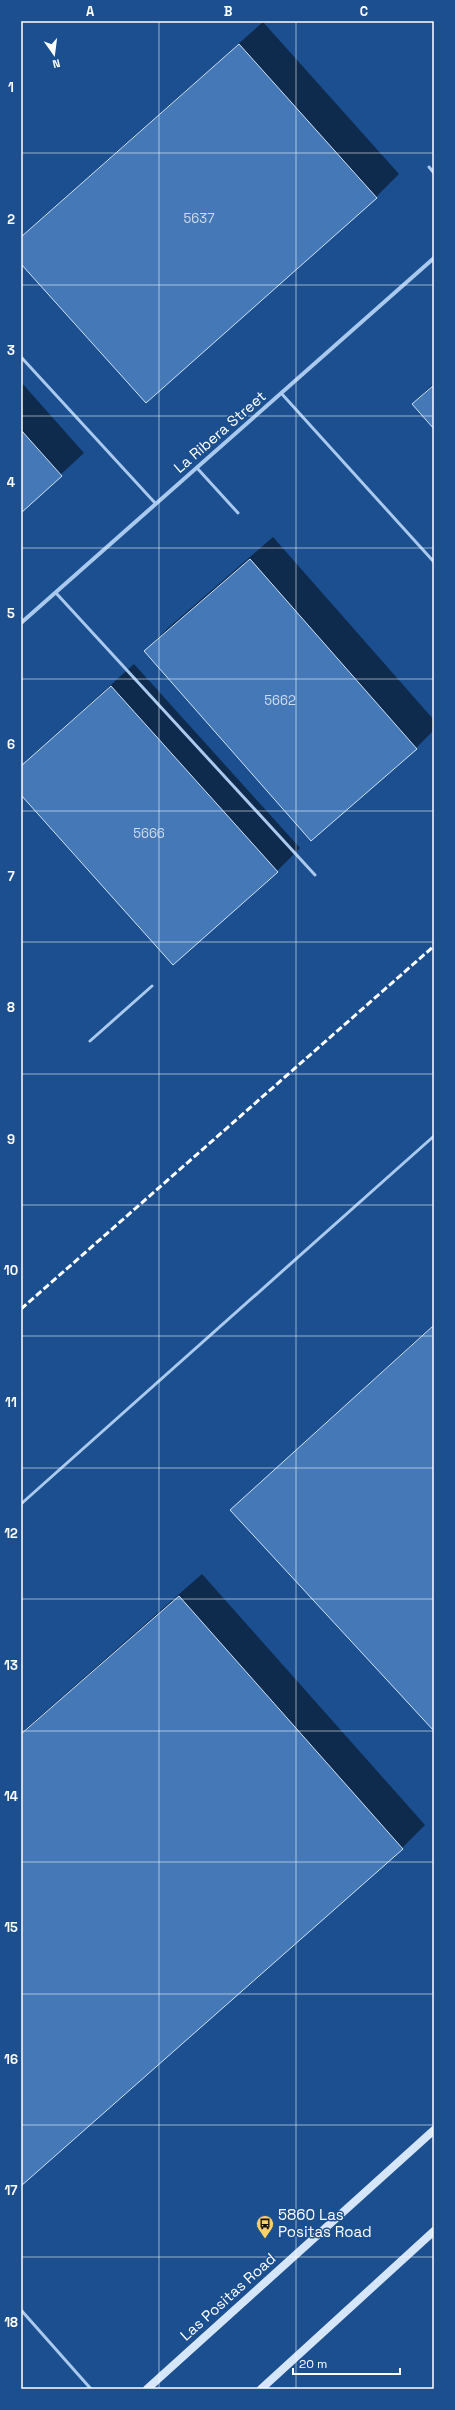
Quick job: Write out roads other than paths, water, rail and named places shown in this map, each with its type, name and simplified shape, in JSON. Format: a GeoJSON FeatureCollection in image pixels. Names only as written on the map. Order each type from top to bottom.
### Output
{"type":"FeatureCollection","features":[{"type":"Feature","properties":{"kind":"main road","name":"Las Positas Road"},"geometry":{"type":"LineString","coordinates":[[147,2389],[434,2130]]}},
{"type":"Feature","properties":{"kind":"main road"},"geometry":{"type":"LineString","coordinates":[[261,2389],[434,2231]]}},
{"type":"Feature","properties":{"kind":"street","name":"La Ribera Street"},"geometry":{"type":"LineString","coordinates":[[21,624],[434,258]]}},
{"type":"Feature","properties":{"kind":"lane"},"geometry":{"type":"LineString","coordinates":[[429,168],[434,173]]}},
{"type":"Feature","properties":{"kind":"lane"},"geometry":{"type":"LineString","coordinates":[[21,357],[156,504]]}},
{"type":"Feature","properties":{"kind":"lane"},"geometry":{"type":"LineString","coordinates":[[281,393],[434,562]]}},
{"type":"Feature","properties":{"kind":"lane"},"geometry":{"type":"LineString","coordinates":[[197,468],[238,513]]}},
{"type":"Feature","properties":{"kind":"lane"},"geometry":{"type":"LineString","coordinates":[[56,593],[315,875]]}},
{"type":"Feature","properties":{"kind":"lane"},"geometry":{"type":"LineString","coordinates":[[90,1041],[152,986]]}},
{"type":"Feature","properties":{"kind":"lane"},"geometry":{"type":"LineString","coordinates":[[21,1504],[434,1136]]}},
{"type":"Feature","properties":{"kind":"lane"},"geometry":{"type":"LineString","coordinates":[[21,2310],[91,2389]]}},
{"type":"Feature","properties":{"kind":"railway"},"geometry":{"type":"LineString","coordinates":[[21,1309],[434,946]]}},
{"type":"Feature","properties":{"kind":"place","name":"5860 Las Positas Road"},"geometry":{"type":"Point","coordinates":[265,2239]}}]}
